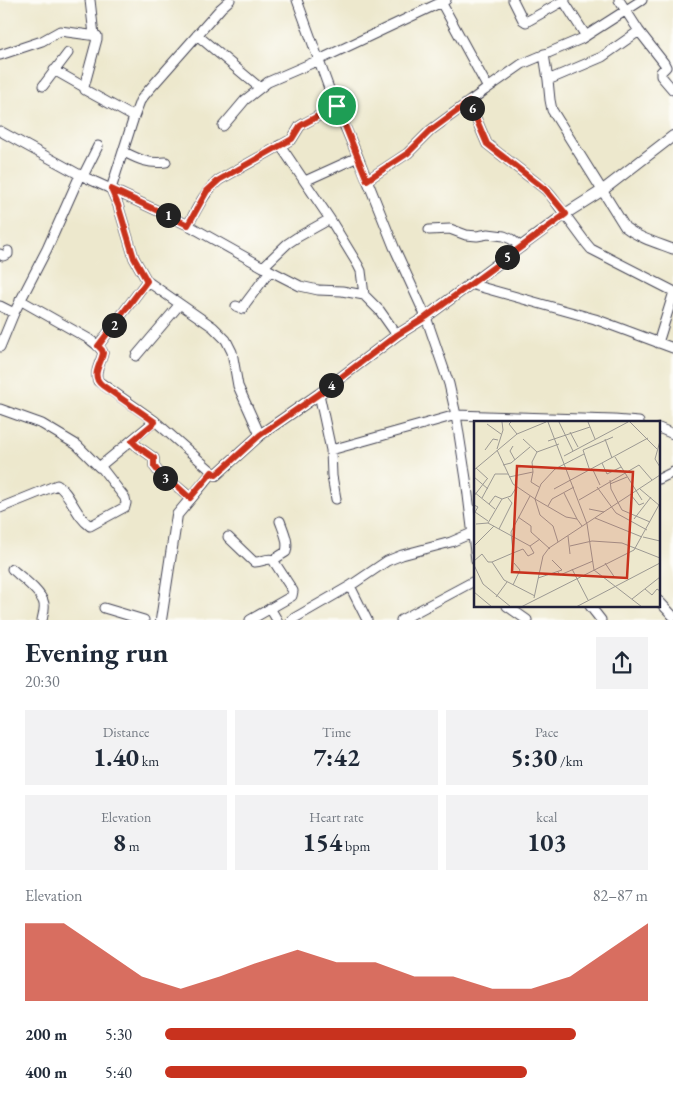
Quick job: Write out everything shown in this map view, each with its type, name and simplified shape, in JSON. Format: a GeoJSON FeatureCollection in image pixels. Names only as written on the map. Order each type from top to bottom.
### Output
{"type":"FeatureCollection","features":[{"type":"Feature","properties":{"kind":"street"},"geometry":{"type":"LineString","coordinates":[[84,87],[97,39],[94,35],[90,0]]}},
{"type":"Feature","properties":{"kind":"street"},"geometry":{"type":"LineString","coordinates":[[230,0],[140,101],[111,189],[118,205],[134,258],[147,281],[213,327],[226,340],[232,352],[238,386],[260,435]]}},
{"type":"Feature","properties":{"kind":"street"},"geometry":{"type":"LineString","coordinates":[[298,0],[331,94],[394,247],[426,317],[449,384],[466,479],[474,547]]}},
{"type":"Feature","properties":{"kind":"street"},"geometry":{"type":"LineString","coordinates":[[513,0],[526,22],[564,0],[586,36]]}},
{"type":"Feature","properties":{"kind":"street"},"geometry":{"type":"LineString","coordinates":[[619,0],[666,65],[661,76],[673,90]]}},
{"type":"Feature","properties":{"kind":"street"},"geometry":{"type":"LineString","coordinates":[[367,180],[408,153],[431,130],[522,64],[581,40],[642,0]]}},
{"type":"Feature","properties":{"kind":"street"},"geometry":{"type":"LineString","coordinates":[[223,126],[245,100],[268,82],[319,60],[426,4],[444,1],[488,88]]}},
{"type":"Feature","properties":{"kind":"street"},"geometry":{"type":"LineString","coordinates":[[0,55],[42,41],[60,31],[94,35]]}},
{"type":"Feature","properties":{"kind":"street"},"geometry":{"type":"LineString","coordinates":[[548,80],[602,56],[640,31]]}},
{"type":"Feature","properties":{"kind":"street"},"geometry":{"type":"LineString","coordinates":[[197,35],[260,88]]}},
{"type":"Feature","properties":{"kind":"street"},"geometry":{"type":"LineString","coordinates":[[43,86],[68,53]]}},
{"type":"Feature","properties":{"kind":"street"},"geometry":{"type":"LineString","coordinates":[[544,54],[552,110],[625,227],[632,233],[673,249]]}},
{"type":"Feature","properties":{"kind":"street"},"geometry":{"type":"LineString","coordinates":[[54,70],[84,87],[86,91],[134,117]]}},
{"type":"Feature","properties":{"kind":"street"},"geometry":{"type":"LineString","coordinates":[[469,102],[487,144],[546,190],[591,249],[673,291]]}},
{"type":"Feature","properties":{"kind":"street"},"geometry":{"type":"LineString","coordinates":[[188,225],[207,191],[219,180],[292,139],[300,126],[337,106]]}},
{"type":"Feature","properties":{"kind":"street"},"geometry":{"type":"LineString","coordinates":[[0,132],[81,175],[188,225],[266,269],[307,288],[364,295],[380,311],[397,335]]}},
{"type":"Feature","properties":{"kind":"street"},"geometry":{"type":"LineString","coordinates":[[216,475],[260,435],[319,394],[397,335],[426,317],[566,214],[603,190],[673,136]]}},
{"type":"Feature","properties":{"kind":"street"},"geometry":{"type":"LineString","coordinates":[[280,145],[330,219],[358,265],[361,271],[364,295]]}},
{"type":"Feature","properties":{"kind":"street"},"geometry":{"type":"LineString","coordinates":[[0,347],[2,334],[47,249],[81,175],[98,146]]}},
{"type":"Feature","properties":{"kind":"street"},"geometry":{"type":"LineString","coordinates":[[124,152],[145,162],[166,162]]}},
{"type":"Feature","properties":{"kind":"street"},"geometry":{"type":"LineString","coordinates":[[305,181],[358,157]]}},
{"type":"Feature","properties":{"kind":"street"},"geometry":{"type":"LineString","coordinates":[[236,306],[243,310],[266,269],[287,244],[330,219]]}},
{"type":"Feature","properties":{"kind":"street"},"geometry":{"type":"LineString","coordinates":[[429,230],[454,229],[466,235],[488,234],[504,236],[521,247]]}},
{"type":"Feature","properties":{"kind":"street"},"geometry":{"type":"LineString","coordinates":[[98,346],[147,281]]}},
{"type":"Feature","properties":{"kind":"street"},"geometry":{"type":"LineString","coordinates":[[470,284],[594,319],[673,348]]}},
{"type":"Feature","properties":{"kind":"street"},"geometry":{"type":"LineString","coordinates":[[658,343],[673,295]]}},
{"type":"Feature","properties":{"kind":"street"},"geometry":{"type":"LineString","coordinates":[[20,300],[98,346],[103,353],[96,376],[98,381],[155,422],[216,475]]}},
{"type":"Feature","properties":{"kind":"street"},"geometry":{"type":"LineString","coordinates":[[136,356],[180,304]]}},
{"type":"Feature","properties":{"kind":"street"},"geometry":{"type":"LineString","coordinates":[[0,306],[14,313]]}},
{"type":"Feature","properties":{"kind":"street"},"geometry":{"type":"LineString","coordinates":[[319,394],[331,450],[332,476],[336,499]]}},
{"type":"Feature","properties":{"kind":"street"},"geometry":{"type":"LineString","coordinates":[[0,409],[42,424],[77,445],[101,467],[125,498],[126,503],[125,507],[119,511],[90,526],[84,521],[62,488],[57,485],[0,508]]}},
{"type":"Feature","properties":{"kind":"street"},"geometry":{"type":"LineString","coordinates":[[331,450],[456,415],[573,421],[626,421]]}},
{"type":"Feature","properties":{"kind":"street"},"geometry":{"type":"LineString","coordinates":[[101,467],[155,422]]}},
{"type":"Feature","properties":{"kind":"street"},"geometry":{"type":"LineString","coordinates":[[660,428],[673,434]]}},
{"type":"Feature","properties":{"kind":"street"},"geometry":{"type":"LineString","coordinates":[[132,441],[154,458],[154,466],[163,478],[168,478],[190,498]]}},
{"type":"Feature","properties":{"kind":"street"},"geometry":{"type":"LineString","coordinates":[[161,620],[177,515],[212,472],[216,475]]}},
{"type":"Feature","properties":{"kind":"street"},"geometry":{"type":"LineString","coordinates":[[660,478],[673,472]]}},
{"type":"Feature","properties":{"kind":"street"},"geometry":{"type":"LineString","coordinates":[[273,560],[287,550],[288,542],[280,522]]}},
{"type":"Feature","properties":{"kind":"street"},"geometry":{"type":"LineString","coordinates":[[291,620],[350,586],[387,561],[472,534]]}},
{"type":"Feature","properties":{"kind":"street"},"geometry":{"type":"LineString","coordinates":[[228,537],[254,562],[270,558],[273,560],[293,592],[292,596],[250,620]]}},
{"type":"Feature","properties":{"kind":"street"},"geometry":{"type":"LineString","coordinates":[[12,569],[42,598],[44,604],[42,620]]}},
{"type":"Feature","properties":{"kind":"street"},"geometry":{"type":"LineString","coordinates":[[408,618],[474,581]]}},
{"type":"Feature","properties":{"kind":"street"},"geometry":{"type":"LineString","coordinates":[[350,586],[367,620]]}},
{"type":"Feature","properties":{"kind":"street"},"geometry":{"type":"LineString","coordinates":[[660,602],[673,616]]}},
{"type":"Feature","properties":{"kind":"street"},"geometry":{"type":"LineString","coordinates":[[104,608],[144,620]]}},
{"type":"Feature","properties":{"kind":"street"},"geometry":{"type":"LineString","coordinates":[[270,608],[277,620]]}},
{"type":"Feature","properties":{"kind":"street"},"geometry":{"type":"LineString","coordinates":[[510,608],[527,620]]}},
{"type":"Feature","properties":{"kind":"street"},"geometry":{"type":"LineString","coordinates":[[592,608],[601,620]]}},
{"type":"Feature","properties":{"kind":"route"},"geometry":{"type":"LineString","coordinates":[[469,102],[487,144],[546,190],[566,214],[426,317],[397,335],[319,394],[260,435],[216,475],[212,472],[190,498],[168,478],[163,478],[154,466],[154,458],[132,441],[155,422],[102,385],[96,376],[103,353],[98,346],[147,281],[134,258],[118,205],[111,189],[188,225],[207,191],[219,180],[292,139],[300,126],[337,106],[367,180],[408,153],[431,130],[469,102]]}}]}
